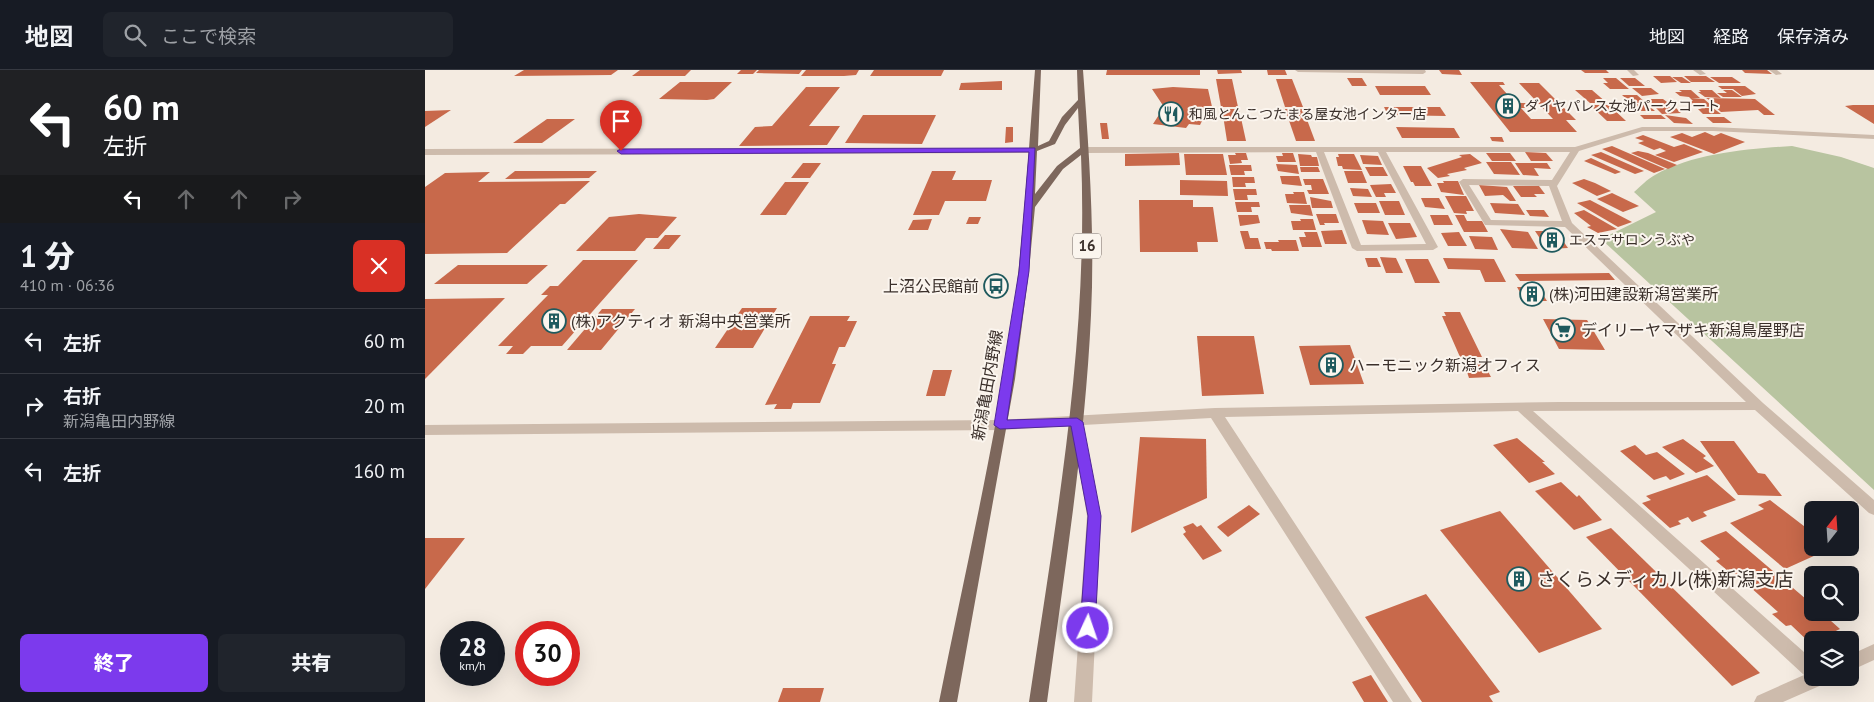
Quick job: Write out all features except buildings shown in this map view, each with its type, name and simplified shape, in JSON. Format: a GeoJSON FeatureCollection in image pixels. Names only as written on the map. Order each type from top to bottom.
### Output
{"type":"FeatureCollection","features":[{"type":"Feature","properties":{"kind":"main road","name":"新潟亀田内野線"},"geometry":{"type":"LineString","coordinates":[[948,702],[1000,425],[1019,310],[1030,206],[1038,70]]}},
{"type":"Feature","properties":{"kind":"main road","name":"16"},"geometry":{"type":"LineString","coordinates":[[1038,702],[1077,422],[1087,260],[1080,70]]}},
{"type":"Feature","properties":{"kind":"main road"},"geometry":{"type":"LineString","coordinates":[[1033,150],[1046,146],[1055,140],[1065,119],[1081,102]]}},
{"type":"Feature","properties":{"kind":"main road"},"geometry":{"type":"LineString","coordinates":[[1030,206],[1046,188],[1061,163],[1083,150]]}},
{"type":"Feature","properties":{"kind":"street"},"geometry":{"type":"LineString","coordinates":[[1298,70],[1423,72],[1422,70]]}},
{"type":"Feature","properties":{"kind":"street"},"geometry":{"type":"LineString","coordinates":[[1083,150],[1576,149],[1642,129],[1713,129],[1874,136]]}},
{"type":"Feature","properties":{"kind":"street"},"geometry":{"type":"LineString","coordinates":[[1319,149],[1357,248],[1433,247],[1381,150]]}},
{"type":"Feature","properties":{"kind":"street"},"geometry":{"type":"LineString","coordinates":[[1576,149],[1553,186],[1568,224],[1758,406],[1874,508]]}},
{"type":"Feature","properties":{"kind":"street"},"geometry":{"type":"LineString","coordinates":[[425,152],[1033,150]]}},
{"type":"Feature","properties":{"kind":"street"},"geometry":{"type":"LineString","coordinates":[[1555,183],[1463,182],[1488,223],[1568,224]]}},
{"type":"Feature","properties":{"kind":"street"},"geometry":{"type":"LineString","coordinates":[[425,430],[1000,425],[1215,413],[1521,407],[1758,406]]}},
{"type":"Feature","properties":{"kind":"street"},"geometry":{"type":"LineString","coordinates":[[1521,407],[1804,664]]}},
{"type":"Feature","properties":{"kind":"street"},"geometry":{"type":"LineString","coordinates":[[1215,413],[1403,702]]}},
{"type":"Feature","properties":{"kind":"street"},"geometry":{"type":"LineString","coordinates":[[1077,422],[1094,516],[1083,702]]}},
{"type":"Feature","properties":{"kind":"street"},"geometry":{"type":"LineString","coordinates":[[1859,659],[1874,652]]}},
{"type":"Feature","properties":{"kind":"street"},"geometry":{"type":"LineString","coordinates":[[1763,702],[1804,684]]}},
{"type":"Feature","properties":{"kind":"green space"},"geometry":{"type":"Polygon","coordinates":[[[1792,146],[1841,157],[1874,168],[1874,490],[1601,239],[1656,212],[1634,192],[1655,175],[1687,162],[1722,153],[1792,146]]]}},
{"type":"Feature","properties":{"kind":"place","name":"ダイヤパレス女池パークコート"},"geometry":{"type":"Point","coordinates":[1508,106]}},
{"type":"Feature","properties":{"kind":"place","name":"和風とんこつたまる屋女池インター店"},"geometry":{"type":"Point","coordinates":[1171,114]}},
{"type":"Feature","properties":{"kind":"place","name":"エステサロンうぶや"},"geometry":{"type":"Point","coordinates":[1552,240]}},
{"type":"Feature","properties":{"kind":"place","name":"上沼公民館前"},"geometry":{"type":"Point","coordinates":[996,286]}},
{"type":"Feature","properties":{"kind":"place","name":"(株)河田建設新潟営業所"},"geometry":{"type":"Point","coordinates":[1532,294]}},
{"type":"Feature","properties":{"kind":"place","name":"(株)アクティオ 新潟中央営業所"},"geometry":{"type":"Point","coordinates":[554,321]}},
{"type":"Feature","properties":{"kind":"place","name":"デイリーヤマザキ新潟鳥屋野店"},"geometry":{"type":"Point","coordinates":[1563,330]}},
{"type":"Feature","properties":{"kind":"place","name":"ハーモニック新潟オフィス"},"geometry":{"type":"Point","coordinates":[1331,365]}},
{"type":"Feature","properties":{"kind":"place","name":"さくらメディカル(株)新潟支店"},"geometry":{"type":"Point","coordinates":[1519,579]}},
{"type":"Feature","properties":{"kind":"route"},"geometry":{"type":"LineString","coordinates":[[621,151],[1033,150],[1030,212],[1024,271],[1000,425],[1077,422],[1094,516],[1088,628]]}}]}
